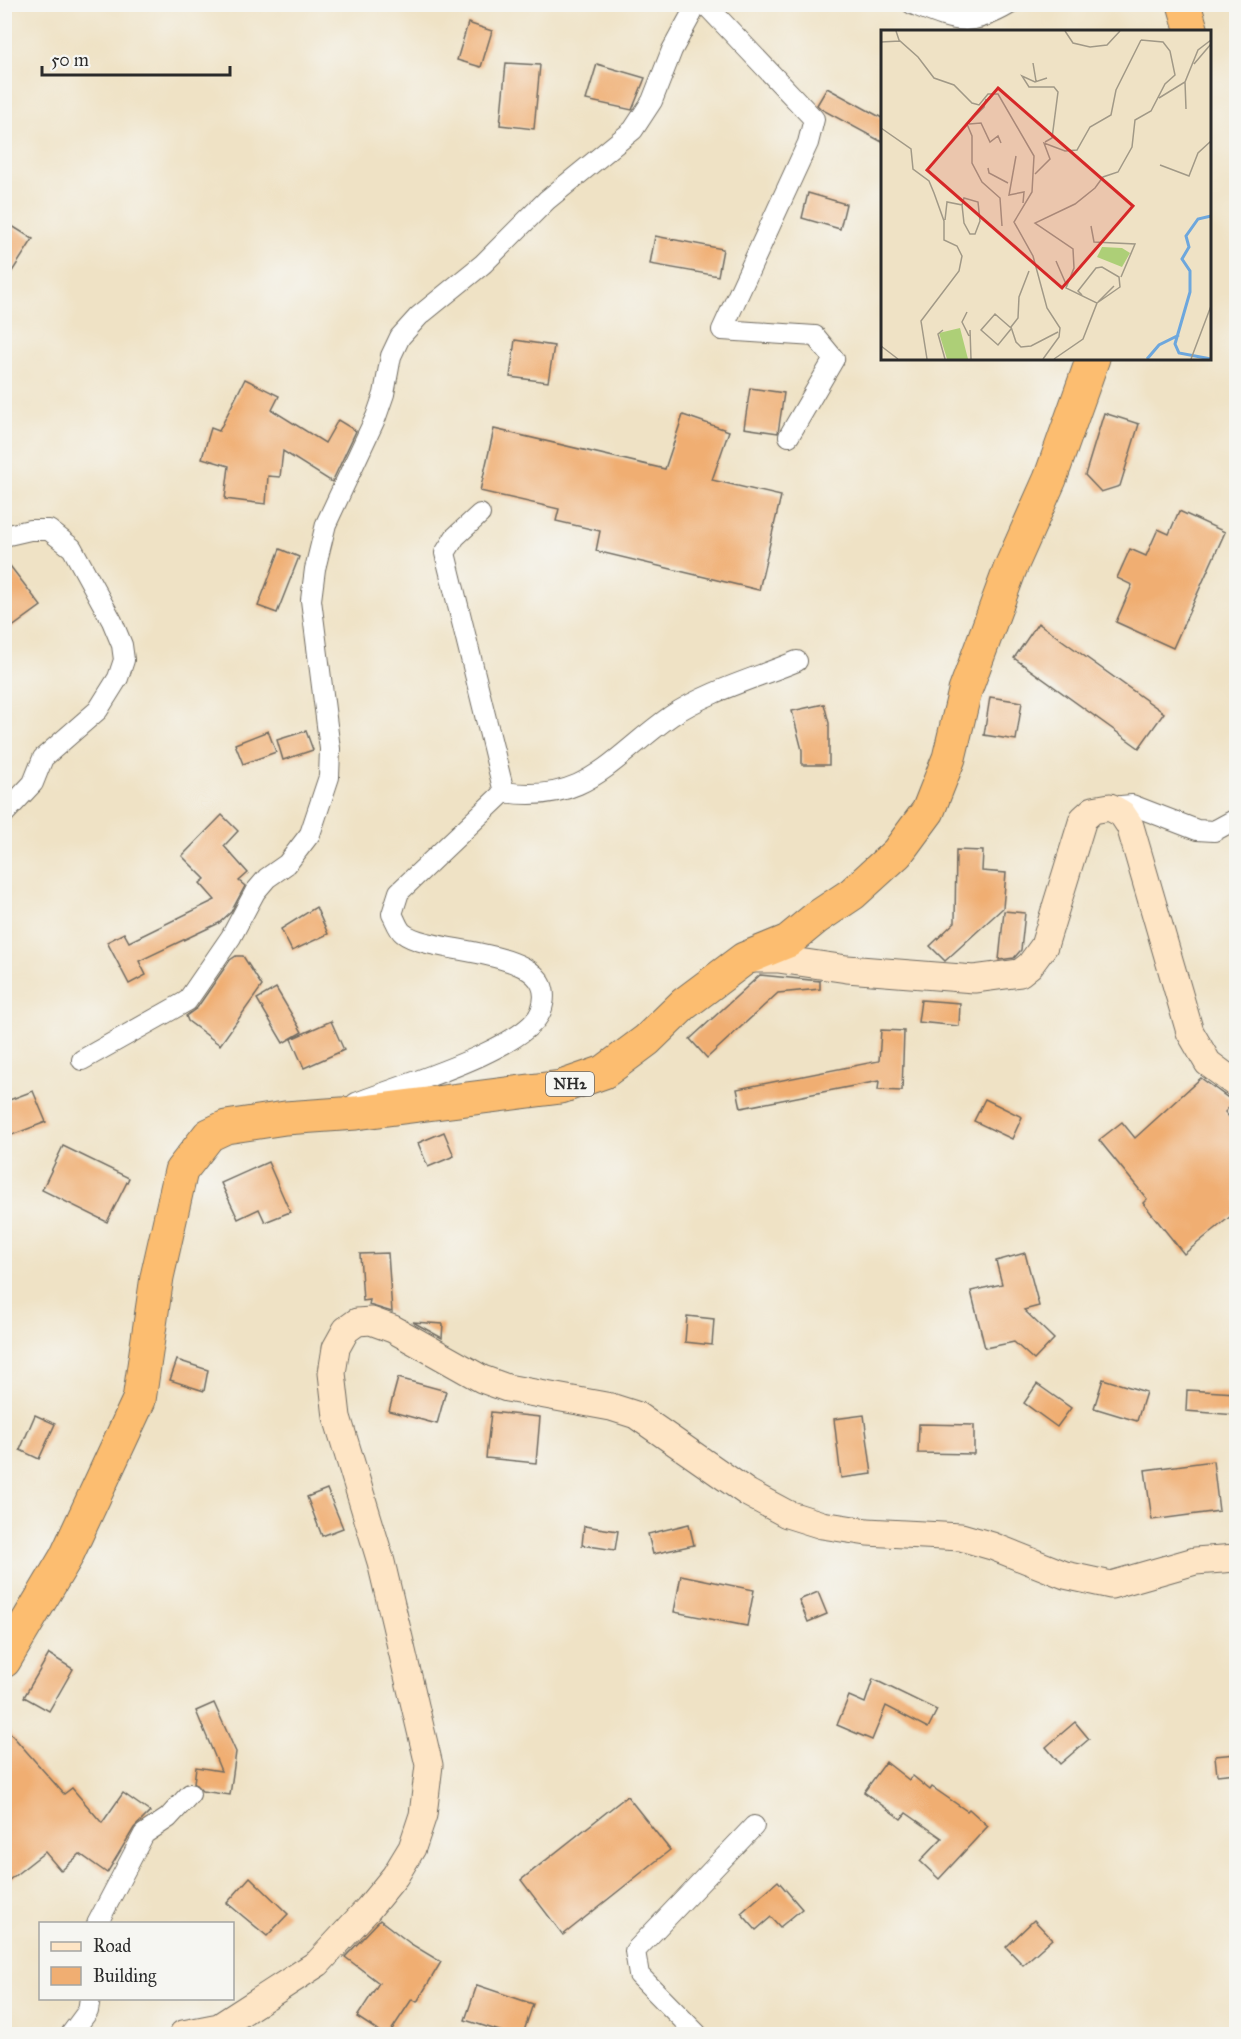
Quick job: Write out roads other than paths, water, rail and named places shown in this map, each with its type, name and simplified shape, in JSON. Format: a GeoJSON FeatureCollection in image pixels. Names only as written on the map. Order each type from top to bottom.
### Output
{"type":"FeatureCollection","features":[{"type":"Feature","properties":{"kind":"highway"},"geometry":{"type":"LineString","coordinates":[[1184,4],[1191,30]]}},
{"type":"Feature","properties":{"kind":"highway","name":"NH2"},"geometry":{"type":"LineString","coordinates":[[4,1661],[66,1557],[139,1400],[157,1277],[181,1171],[208,1135],[226,1127],[561,1087],[604,1071],[647,1040],[684,1004],[744,959],[788,941],[816,918],[852,894],[897,853],[928,811],[949,758],[965,691],[1010,569],[1050,479],[1092,360]]}},
{"type":"Feature","properties":{"kind":"street"},"geometry":{"type":"LineString","coordinates":[[82,1060],[187,1001],[231,937],[255,892],[267,878],[287,864],[310,834],[328,777],[330,749],[311,600],[315,570],[326,524],[376,417],[384,394],[391,356],[400,336],[419,316],[483,264],[547,200],[633,129],[652,100],[672,50],[697,4]]}},
{"type":"Feature","properties":{"kind":"street"},"geometry":{"type":"LineString","coordinates":[[705,4],[814,119],[808,143],[722,330],[816,336],[834,359],[789,436]]}},
{"type":"Feature","properties":{"kind":"street"},"geometry":{"type":"LineString","coordinates":[[912,4],[960,20],[979,21],[1010,4]]}},
{"type":"Feature","properties":{"kind":"street"},"geometry":{"type":"LineString","coordinates":[[480,514],[454,537],[445,554],[504,792]]}},
{"type":"Feature","properties":{"kind":"street"},"geometry":{"type":"LineString","coordinates":[[4,536],[30,530],[49,530],[72,548],[112,621],[122,645],[124,660],[118,678],[98,710],[43,758],[33,783],[4,814]]}},
{"type":"Feature","properties":{"kind":"street"},"geometry":{"type":"LineString","coordinates":[[504,792],[531,797],[566,790],[593,778],[671,716],[705,698],[797,661]]}},
{"type":"Feature","properties":{"kind":"street"},"geometry":{"type":"LineString","coordinates":[[323,1115],[500,1048],[534,1025],[541,1010],[544,994],[534,975],[511,960],[428,945],[402,933],[392,914],[399,892],[504,792]]}},
{"type":"Feature","properties":{"kind":"street"},"geometry":{"type":"LineString","coordinates":[[744,959],[778,959],[847,969],[974,979],[1020,973],[1030,965],[1044,946],[1083,819],[1093,810],[1132,805],[1197,830],[1214,831],[1236,819]]}},
{"type":"Feature","properties":{"kind":"street"},"geometry":{"type":"LineString","coordinates":[[1110,807],[1122,814],[1130,826],[1190,1032],[1208,1063],[1236,1084]]}},
{"type":"Feature","properties":{"kind":"street"},"geometry":{"type":"LineString","coordinates":[[183,2034],[219,2027],[318,1963],[395,1876],[412,1848],[423,1815],[429,1765],[393,1606],[337,1417],[332,1373],[336,1348],[346,1330],[357,1322],[370,1321],[393,1329],[483,1379],[507,1388],[588,1402],[636,1415],[748,1493],[787,1514],[822,1525],[867,1532],[961,1537],[992,1546],[1065,1575],[1111,1585],[1195,1561],[1236,1558]]}},
{"type":"Feature","properties":{"kind":"street"},"geometry":{"type":"LineString","coordinates":[[98,1922],[144,1834],[168,1818],[190,1794]]}},
{"type":"Feature","properties":{"kind":"street"},"geometry":{"type":"LineString","coordinates":[[697,2034],[639,1974],[635,1951],[754,1826]]}},
{"type":"Feature","properties":{"kind":"street"},"geometry":{"type":"LineString","coordinates":[[71,2034],[88,2011],[90,2000]]}}]}
